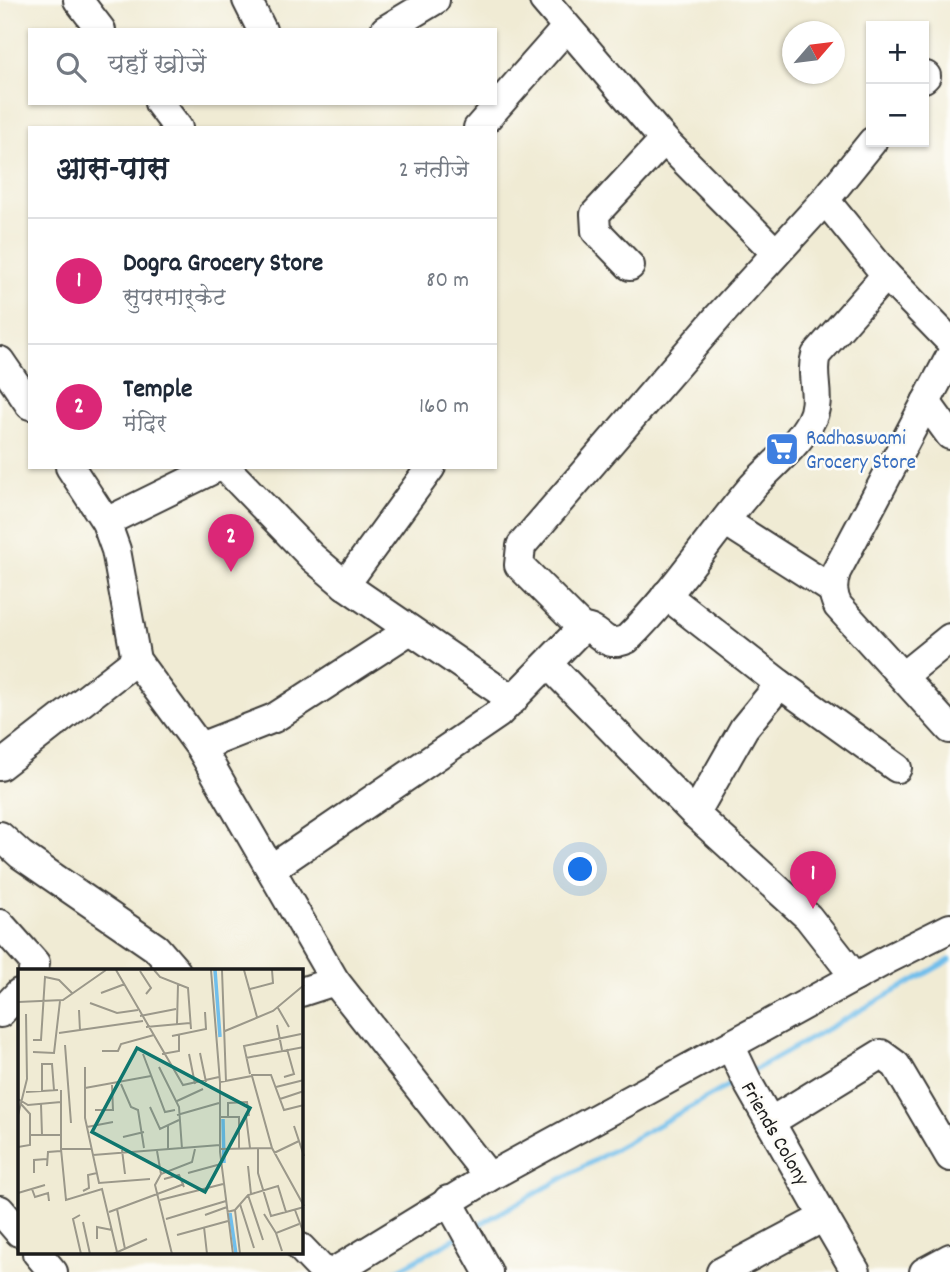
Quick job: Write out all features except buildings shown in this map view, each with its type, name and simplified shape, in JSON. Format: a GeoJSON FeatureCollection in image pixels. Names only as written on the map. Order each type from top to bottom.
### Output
{"type":"FeatureCollection","features":[{"type":"Feature","properties":{"kind":"street"},"geometry":{"type":"LineString","coordinates":[[78,0],[99,28]]}},
{"type":"Feature","properties":{"kind":"street"},"geometry":{"type":"LineString","coordinates":[[247,0],[261,28]]}},
{"type":"Feature","properties":{"kind":"street"},"geometry":{"type":"LineString","coordinates":[[388,28],[435,0]]}},
{"type":"Feature","properties":{"kind":"street"},"geometry":{"type":"LineString","coordinates":[[544,0],[664,140],[776,253]]}},
{"type":"Feature","properties":{"kind":"street"},"geometry":{"type":"LineString","coordinates":[[480,126],[566,28]]}},
{"type":"Feature","properties":{"kind":"street"},"geometry":{"type":"LineString","coordinates":[[161,105],[176,126]]}},
{"type":"Feature","properties":{"kind":"street"},"geometry":{"type":"LineString","coordinates":[[630,266],[596,231],[595,214],[664,140]]}},
{"type":"Feature","properties":{"kind":"street"},"geometry":{"type":"LineString","coordinates":[[868,147],[825,200],[522,546],[519,565],[582,628],[589,628],[608,643],[616,644],[627,639],[809,424],[816,408],[817,389],[813,365],[816,355],[886,275]]}},
{"type":"Feature","properties":{"kind":"street"},"geometry":{"type":"LineString","coordinates":[[825,200],[886,275],[950,341]]}},
{"type":"Feature","properties":{"kind":"street"},"geometry":{"type":"LineString","coordinates":[[950,357],[835,572],[833,590],[838,606],[950,729]]}},
{"type":"Feature","properties":{"kind":"street"},"geometry":{"type":"LineString","coordinates":[[0,360],[28,402]]}},
{"type":"Feature","properties":{"kind":"street"},"geometry":{"type":"LineString","coordinates":[[926,402],[950,435]]}},
{"type":"Feature","properties":{"kind":"street"},"geometry":{"type":"LineString","coordinates":[[71,469],[106,522],[116,550],[136,660],[200,747],[335,981],[489,1177]]}},
{"type":"Feature","properties":{"kind":"street"},"geometry":{"type":"LineString","coordinates":[[106,522],[214,469]]}},
{"type":"Feature","properties":{"kind":"street"},"geometry":{"type":"LineString","coordinates":[[227,469],[312,557],[345,585],[513,700]]}},
{"type":"Feature","properties":{"kind":"street"},"geometry":{"type":"LineString","coordinates":[[345,585],[430,469]]}},
{"type":"Feature","properties":{"kind":"street"},"geometry":{"type":"LineString","coordinates":[[725,521],[833,590]]}},
{"type":"Feature","properties":{"kind":"street"},"geometry":{"type":"LineString","coordinates":[[666,595],[780,684],[897,768]]}},
{"type":"Feature","properties":{"kind":"street"},"geometry":{"type":"LineString","coordinates":[[271,869],[498,714],[582,628]]}},
{"type":"Feature","properties":{"kind":"street"},"geometry":{"type":"LineString","coordinates":[[200,747],[274,718],[410,630]]}},
{"type":"Feature","properties":{"kind":"street"},"geometry":{"type":"LineString","coordinates":[[902,676],[950,638]]}},
{"type":"Feature","properties":{"kind":"street"},"geometry":{"type":"LineString","coordinates":[[0,766],[136,660]]}},
{"type":"Feature","properties":{"kind":"street"},"geometry":{"type":"LineString","coordinates":[[548,664],[695,814],[808,917],[855,977]]}},
{"type":"Feature","properties":{"kind":"street"},"geometry":{"type":"LineString","coordinates":[[695,814],[744,727],[780,684]]}},
{"type":"Feature","properties":{"kind":"street"},"geometry":{"type":"LineString","coordinates":[[0,836],[21,855],[156,948],[174,969]]}},
{"type":"Feature","properties":{"kind":"street"},"geometry":{"type":"LineString","coordinates":[[0,924],[29,952],[35,962],[33,969]]}},
{"type":"Feature","properties":{"kind":"street"},"geometry":{"type":"LineString","coordinates":[[334,1272],[453,1211],[489,1177],[740,1066],[855,977],[950,928]]}},
{"type":"Feature","properties":{"kind":"street"},"geometry":{"type":"LineString","coordinates":[[303,991],[335,981]]}},
{"type":"Feature","properties":{"kind":"street"},"geometry":{"type":"LineString","coordinates":[[0,1013],[18,994]]}},
{"type":"Feature","properties":{"kind":"street"},"geometry":{"type":"LineString","coordinates":[[770,1122],[881,1054],[896,1065],[950,1157]]}},
{"type":"Feature","properties":{"kind":"street","name":"Friends Colony"},"geometry":{"type":"LineString","coordinates":[[740,1066],[856,1272]]}},
{"type":"Feature","properties":{"kind":"street"},"geometry":{"type":"LineString","coordinates":[[0,1210],[18,1231]]}},
{"type":"Feature","properties":{"kind":"street"},"geometry":{"type":"LineString","coordinates":[[453,1211],[488,1272]]}},
{"type":"Feature","properties":{"kind":"street"},"geometry":{"type":"LineString","coordinates":[[721,1272],[824,1217]]}},
{"type":"Feature","properties":{"kind":"street"},"geometry":{"type":"LineString","coordinates":[[303,1250],[324,1272]]}},
{"type":"Feature","properties":{"kind":"street"},"geometry":{"type":"LineString","coordinates":[[38,1254],[53,1272]]}},
{"type":"Feature","properties":{"kind":"street"},"geometry":{"type":"LineString","coordinates":[[924,1272],[950,1258]]}},
{"type":"Feature","properties":{"kind":"waterway"},"geometry":{"type":"LineString","coordinates":[[751,1072],[950,960]]}},
{"type":"Feature","properties":{"kind":"waterway"},"geometry":{"type":"LineString","coordinates":[[473,1228],[737,1081]]}},
{"type":"Feature","properties":{"kind":"waterway"},"geometry":{"type":"LineString","coordinates":[[394,1272],[459,1236]]}},
{"type":"Feature","properties":{"kind":"place","name":"Radhaswami Grocery Store"},"geometry":{"type":"Point","coordinates":[782,449]}},
{"type":"Feature","properties":{"kind":"place","name":"Temple"},"geometry":{"type":"Point","coordinates":[231,572]}},
{"type":"Feature","properties":{"kind":"place","name":"Dogra Grocery Store"},"geometry":{"type":"Point","coordinates":[813,909]}}]}
